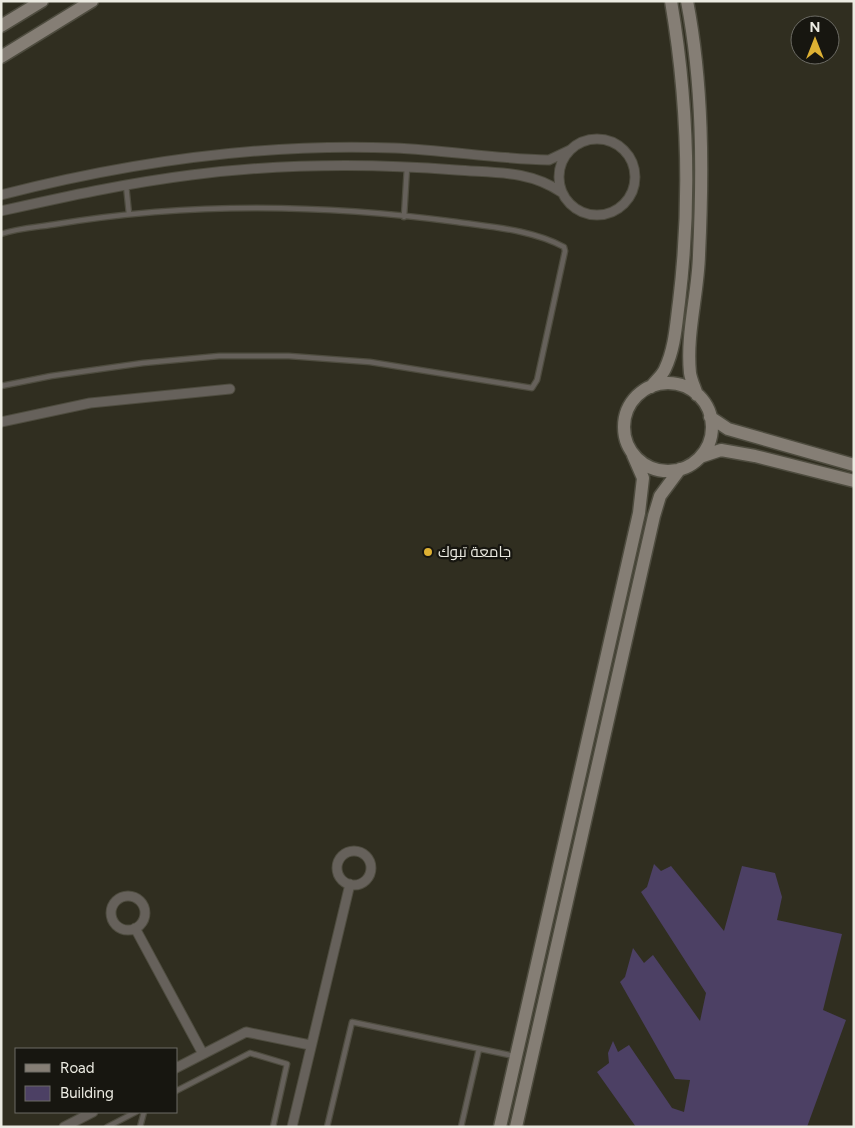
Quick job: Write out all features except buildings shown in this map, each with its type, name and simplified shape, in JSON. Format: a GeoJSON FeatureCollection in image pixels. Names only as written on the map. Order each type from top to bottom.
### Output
{"type":"FeatureCollection","features":[{"type":"Feature","properties":{"kind":"street"},"geometry":{"type":"LineString","coordinates":[[1,26],[42,1]]}},
{"type":"Feature","properties":{"kind":"street"},"geometry":{"type":"LineString","coordinates":[[1,56],[92,1]]}},
{"type":"Feature","properties":{"kind":"street"},"geometry":{"type":"LineString","coordinates":[[500,1127],[639,513],[643,478],[625,436],[625,416],[630,404],[639,394],[651,387],[665,370],[673,346],[684,257],[687,184],[683,92],[671,1]]}},
{"type":"Feature","properties":{"kind":"street"},"geometry":{"type":"LineString","coordinates":[[688,1],[698,98],[702,181],[699,258],[690,373],[697,395]]}},
{"type":"Feature","properties":{"kind":"street"},"geometry":{"type":"LineString","coordinates":[[1,195],[154,163],[277,150],[394,148],[549,160],[580,143],[593,139],[612,143],[628,154],[634,166],[636,178],[633,191],[626,202],[616,211],[604,215],[591,215],[579,211],[568,203],[559,181],[559,170],[570,150]]}},
{"type":"Feature","properties":{"kind":"street"},"geometry":{"type":"LineString","coordinates":[[1,211],[126,185],[192,175],[286,167],[407,167],[520,175],[545,181],[562,192]]}},
{"type":"Feature","properties":{"kind":"street"},"geometry":{"type":"LineString","coordinates":[[651,387],[675,384],[687,388],[697,395],[705,405],[710,417],[711,431],[708,445],[700,457]]}},
{"type":"Feature","properties":{"kind":"street"},"geometry":{"type":"LineString","coordinates":[[1,422],[90,403],[230,389]]}},
{"type":"Feature","properties":{"kind":"street"},"geometry":{"type":"LineString","coordinates":[[710,417],[728,429],[854,465]]}},
{"type":"Feature","properties":{"kind":"street"},"geometry":{"type":"LineString","coordinates":[[633,455],[643,464],[654,469],[667,471],[680,469],[700,457],[721,450],[755,456],[854,482]]}},
{"type":"Feature","properties":{"kind":"street"},"geometry":{"type":"LineString","coordinates":[[516,1127],[654,516],[660,496],[680,469]]}},
{"type":"Feature","properties":{"kind":"street"},"geometry":{"type":"LineString","coordinates":[[292,1127],[310,1045],[350,884]]}},
{"type":"Feature","properties":{"kind":"street"},"geometry":{"type":"LineString","coordinates":[[135,928],[203,1054]]}},
{"type":"Feature","properties":{"kind":"street"},"geometry":{"type":"LineString","coordinates":[[178,1067],[246,1032],[310,1045]]}},
{"type":"Feature","properties":{"kind":"street"},"geometry":{"type":"LineString","coordinates":[[64,1127],[91,1113]]}},
{"type":"Feature","properties":{"kind":"lane"},"geometry":{"type":"LineString","coordinates":[[404,216],[407,167]]}},
{"type":"Feature","properties":{"kind":"lane"},"geometry":{"type":"LineString","coordinates":[[126,185],[129,214]]}},
{"type":"Feature","properties":{"kind":"lane"},"geometry":{"type":"LineString","coordinates":[[1,234],[129,214],[268,207],[404,216],[496,228],[554,241],[564,246],[565,260],[537,380],[532,388],[370,362],[288,356],[219,356],[139,364],[1,386]]}},
{"type":"Feature","properties":{"kind":"lane"},"geometry":{"type":"LineString","coordinates":[[327,1127],[352,1022],[516,1057]]}},
{"type":"Feature","properties":{"kind":"lane"},"geometry":{"type":"LineString","coordinates":[[462,1127],[479,1049]]}},
{"type":"Feature","properties":{"kind":"lane"},"geometry":{"type":"LineString","coordinates":[[178,1090],[250,1053],[287,1064],[273,1127]]}},
{"type":"Feature","properties":{"kind":"lane"},"geometry":{"type":"LineString","coordinates":[[107,1127],[134,1113]]}},
{"type":"Feature","properties":{"kind":"lane"},"geometry":{"type":"LineString","coordinates":[[140,1127],[144,1113]]}},
{"type":"Feature","properties":{"kind":"place","name":"جامعة تبوك"},"geometry":{"type":"Point","coordinates":[428,552]}}]}
